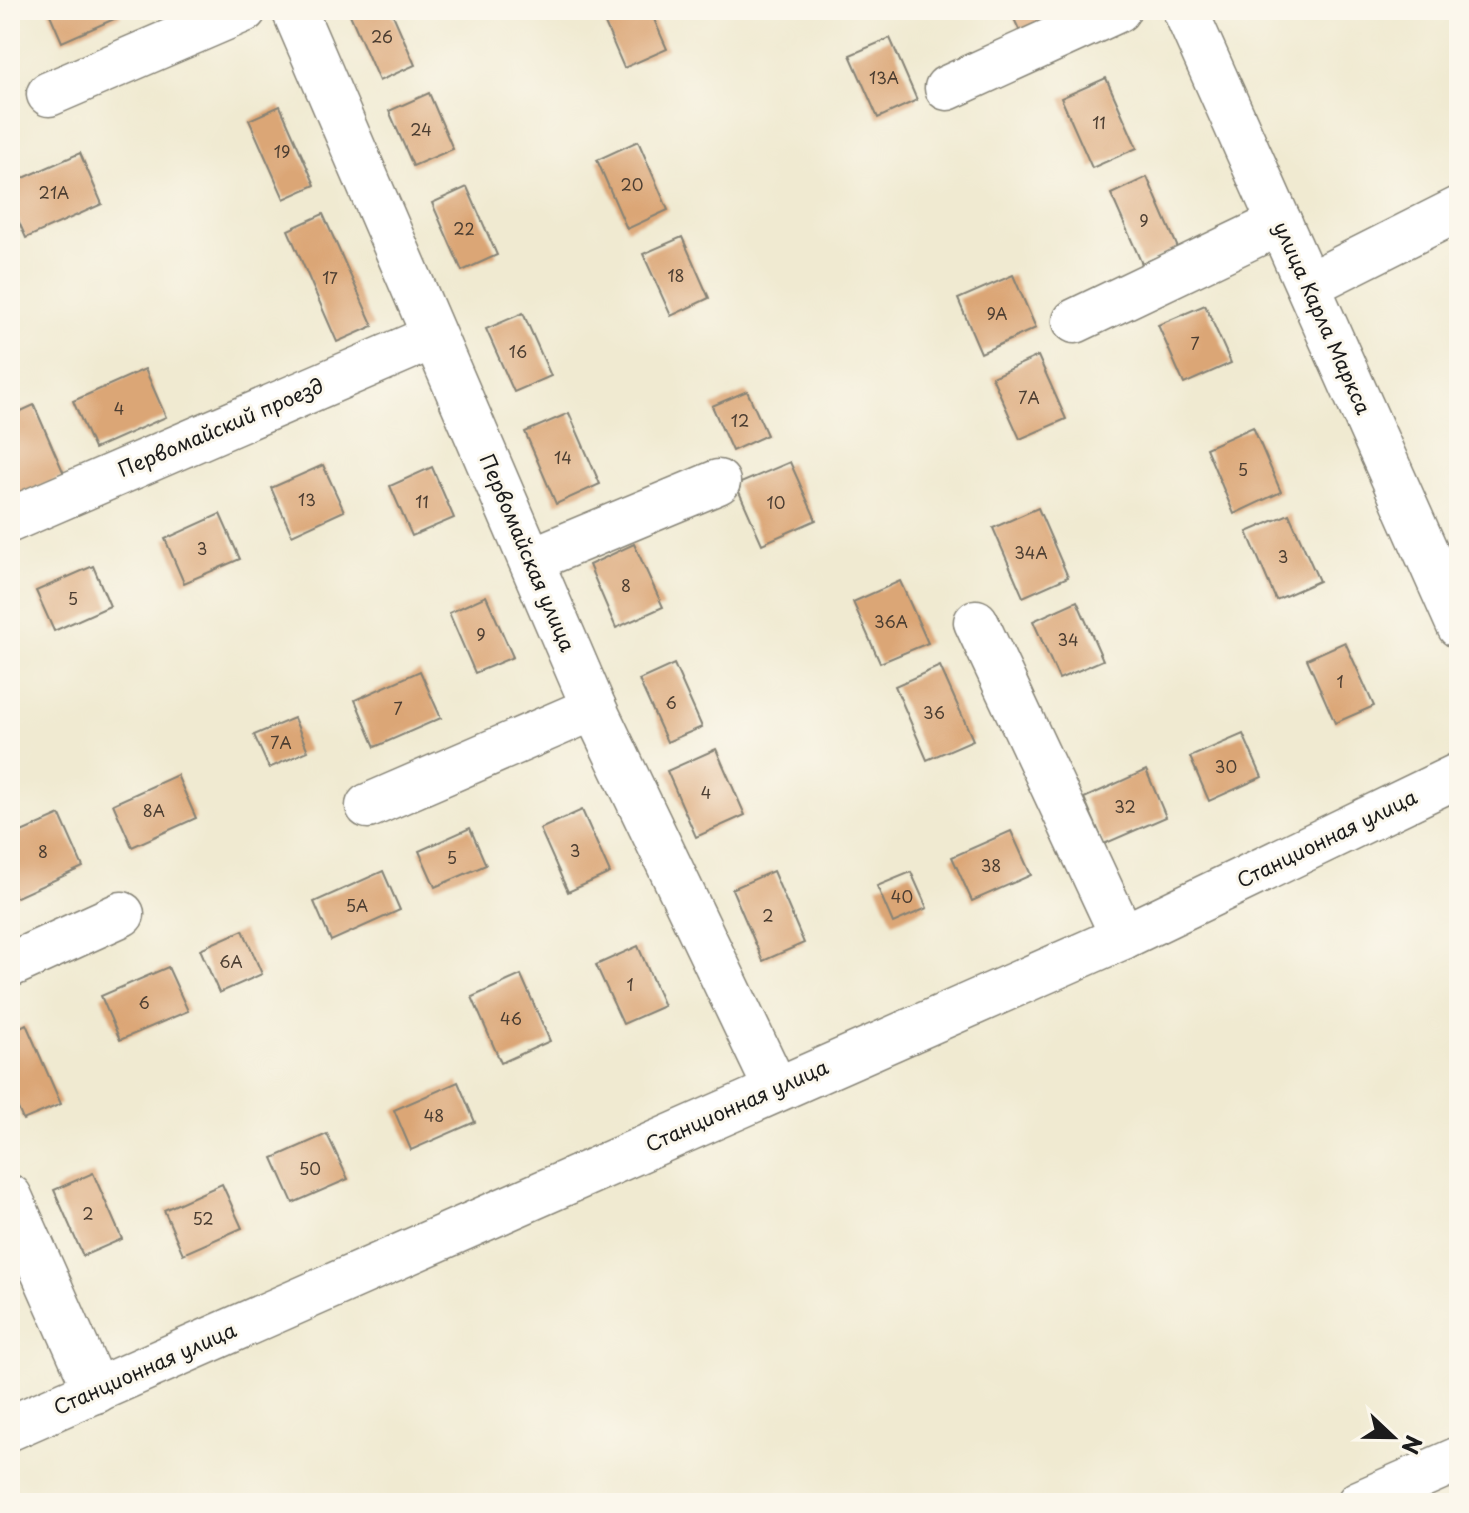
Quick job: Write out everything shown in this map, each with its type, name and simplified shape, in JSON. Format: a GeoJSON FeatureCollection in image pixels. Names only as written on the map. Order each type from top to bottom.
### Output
{"type":"FeatureCollection","features":[{"type":"Feature","properties":{"kind":"street"},"geometry":{"type":"LineString","coordinates":[[49,94],[244,10]]}},
{"type":"Feature","properties":{"kind":"street","name":"Первомайская улица"},"geometry":{"type":"LineString","coordinates":[[294,10],[594,708],[776,1089]]}},
{"type":"Feature","properties":{"kind":"street"},"geometry":{"type":"LineString","coordinates":[[947,88],[1118,10]]}},
{"type":"Feature","properties":{"kind":"street","name":"улица Карла Маркса"},"geometry":{"type":"LineString","coordinates":[[1185,10],[1459,626]]}},
{"type":"Feature","properties":{"kind":"street"},"geometry":{"type":"LineString","coordinates":[[1308,285],[1459,209]]}},
{"type":"Feature","properties":{"kind":"street"},"geometry":{"type":"LineString","coordinates":[[1075,321],[1280,223]]}},
{"type":"Feature","properties":{"kind":"street","name":"Первомайский проезд"},"geometry":{"type":"LineString","coordinates":[[10,520],[433,337]]}},
{"type":"Feature","properties":{"kind":"street"},"geometry":{"type":"LineString","coordinates":[[531,560],[718,482]]}},
{"type":"Feature","properties":{"kind":"street"},"geometry":{"type":"LineString","coordinates":[[976,622],[1123,937]]}},
{"type":"Feature","properties":{"kind":"street"},"geometry":{"type":"LineString","coordinates":[[368,806],[594,708]]}},
{"type":"Feature","properties":{"kind":"street","name":"Станционная улица"},"geometry":{"type":"LineString","coordinates":[[10,1428],[1123,937],[1459,775]]}},
{"type":"Feature","properties":{"kind":"street"},"geometry":{"type":"LineString","coordinates":[[10,965],[122,914]]}},
{"type":"Feature","properties":{"kind":"street"},"geometry":{"type":"LineString","coordinates":[[10,1197],[96,1391]]}},
{"type":"Feature","properties":{"kind":"street"},"geometry":{"type":"LineString","coordinates":[[1359,1503],[1459,1459]]}},
{"type":"Feature","properties":{"kind":"building"},"geometry":{"type":"Polygon","coordinates":[[[48,10],[118,10],[121,16],[62,42],[48,10]]]}},
{"type":"Feature","properties":{"kind":"building"},"geometry":{"type":"Polygon","coordinates":[[[348,10],[391,10],[415,65],[379,81],[348,10]]]}},
{"type":"Feature","properties":{"kind":"building"},"geometry":{"type":"Polygon","coordinates":[[[624,10],[650,10],[667,49],[624,68],[603,19],[624,10]]]}},
{"type":"Feature","properties":{"kind":"building"},"geometry":{"type":"Polygon","coordinates":[[[1010,10],[1067,10],[1021,34],[1010,10]]]}},
{"type":"Feature","properties":{"kind":"building"},"geometry":{"type":"Polygon","coordinates":[[[890,38],[917,100],[878,118],[850,55],[890,38]]]}},
{"type":"Feature","properties":{"kind":"building"},"geometry":{"type":"Polygon","coordinates":[[[1106,78],[1137,148],[1092,168],[1061,98],[1106,78]]]}},
{"type":"Feature","properties":{"kind":"building"},"geometry":{"type":"Polygon","coordinates":[[[429,93],[453,149],[413,166],[389,111],[429,93]]]}},
{"type":"Feature","properties":{"kind":"building"},"geometry":{"type":"Polygon","coordinates":[[[280,106],[315,185],[284,199],[249,120],[280,106]]]}},
{"type":"Feature","properties":{"kind":"building"},"geometry":{"type":"Polygon","coordinates":[[[638,141],[668,210],[627,229],[597,160],[638,141]]]}},
{"type":"Feature","properties":{"kind":"building"},"geometry":{"type":"Polygon","coordinates":[[[80,153],[102,204],[26,238],[10,202],[10,184],[80,153]]]}},
{"type":"Feature","properties":{"kind":"building"},"geometry":{"type":"Polygon","coordinates":[[[1147,177],[1178,248],[1142,264],[1111,194],[1147,177]]]}},
{"type":"Feature","properties":{"kind":"building"},"geometry":{"type":"Polygon","coordinates":[[[467,187],[497,255],[462,271],[432,203],[467,187]]]}},
{"type":"Feature","properties":{"kind":"building"},"geometry":{"type":"Polygon","coordinates":[[[323,214],[373,326],[337,342],[288,230],[323,214]]]}},
{"type":"Feature","properties":{"kind":"building"},"geometry":{"type":"Polygon","coordinates":[[[682,237],[709,298],[671,316],[643,254],[682,237]]]}},
{"type":"Feature","properties":{"kind":"building"},"geometry":{"type":"Polygon","coordinates":[[[1013,275],[1036,328],[981,353],[958,299],[1013,275]]]}},
{"type":"Feature","properties":{"kind":"building"},"geometry":{"type":"Polygon","coordinates":[[[1205,305],[1231,363],[1184,384],[1158,325],[1205,305]]]}},
{"type":"Feature","properties":{"kind":"building"},"geometry":{"type":"Polygon","coordinates":[[[523,313],[551,376],[514,392],[486,329],[523,313]]]}},
{"type":"Feature","properties":{"kind":"building"},"geometry":{"type":"Polygon","coordinates":[[[1038,356],[1066,419],[1020,439],[992,377],[1038,356]]]}},
{"type":"Feature","properties":{"kind":"building"},"geometry":{"type":"Polygon","coordinates":[[[145,369],[166,417],[94,449],[73,401],[145,369]]]}},
{"type":"Feature","properties":{"kind":"building"},"geometry":{"type":"Polygon","coordinates":[[[747,391],[767,435],[732,451],[712,406],[747,391]]]}},
{"type":"Feature","properties":{"kind":"building"},"geometry":{"type":"Polygon","coordinates":[[[34,405],[65,476],[16,497],[10,483],[10,416],[34,405]]]}},
{"type":"Feature","properties":{"kind":"building"},"geometry":{"type":"Polygon","coordinates":[[[569,413],[600,484],[556,504],[525,432],[569,413]]]}},
{"type":"Feature","properties":{"kind":"building"},"geometry":{"type":"Polygon","coordinates":[[[1253,427],[1281,492],[1234,514],[1206,448],[1253,427]]]}},
{"type":"Feature","properties":{"kind":"building"},"geometry":{"type":"Polygon","coordinates":[[[790,462],[816,520],[762,544],[736,485],[790,462]]]}},
{"type":"Feature","properties":{"kind":"building"},"geometry":{"type":"Polygon","coordinates":[[[323,465],[344,511],[292,535],[271,488],[323,465]]]}},
{"type":"Feature","properties":{"kind":"building"},"geometry":{"type":"Polygon","coordinates":[[[432,467],[454,518],[412,536],[390,486],[432,467]]]}},
{"type":"Feature","properties":{"kind":"building"},"geometry":{"type":"Polygon","coordinates":[[[1038,508],[1068,577],[1023,597],[993,528],[1038,508]]]}},
{"type":"Feature","properties":{"kind":"building"},"geometry":{"type":"Polygon","coordinates":[[[220,514],[240,559],[184,583],[165,539],[220,514]]]}},
{"type":"Feature","properties":{"kind":"building"},"geometry":{"type":"Polygon","coordinates":[[[1289,514],[1319,581],[1276,600],[1247,532],[1289,514]]]}},
{"type":"Feature","properties":{"kind":"building"},"geometry":{"type":"Polygon","coordinates":[[[634,544],[663,607],[616,628],[589,565],[634,544]]]}},
{"type":"Feature","properties":{"kind":"building"},"geometry":{"type":"Polygon","coordinates":[[[93,566],[110,606],[54,631],[36,591],[93,566]]]}},
{"type":"Feature","properties":{"kind":"building"},"geometry":{"type":"Polygon","coordinates":[[[900,581],[928,643],[880,663],[853,602],[900,581]]]}},
{"type":"Feature","properties":{"kind":"building"},"geometry":{"type":"Polygon","coordinates":[[[486,596],[513,657],[475,673],[449,613],[486,596]]]}},
{"type":"Feature","properties":{"kind":"building"},"geometry":{"type":"Polygon","coordinates":[[[1077,601],[1103,660],[1059,679],[1033,621],[1077,601]]]}},
{"type":"Feature","properties":{"kind":"building"},"geometry":{"type":"Polygon","coordinates":[[[1345,642],[1374,706],[1335,723],[1307,659],[1345,642]]]}},
{"type":"Feature","properties":{"kind":"building"},"geometry":{"type":"Polygon","coordinates":[[[674,664],[702,727],[667,742],[639,680],[674,664]]]}},
{"type":"Feature","properties":{"kind":"building"},"geometry":{"type":"Polygon","coordinates":[[[940,666],[973,740],[927,760],[895,686],[940,666]]]}},
{"type":"Feature","properties":{"kind":"building"},"geometry":{"type":"Polygon","coordinates":[[[420,671],[441,718],[375,747],[355,700],[420,671]]]}},
{"type":"Feature","properties":{"kind":"building"},"geometry":{"type":"Polygon","coordinates":[[[294,718],[308,751],[269,768],[254,735],[294,718]]]}},
{"type":"Feature","properties":{"kind":"building"},"geometry":{"type":"Polygon","coordinates":[[[1243,734],[1262,777],[1209,801],[1190,757],[1243,734]]]}},
{"type":"Feature","properties":{"kind":"building"},"geometry":{"type":"Polygon","coordinates":[[[716,749],[745,815],[696,837],[667,771],[716,749]]]}},
{"type":"Feature","properties":{"kind":"building"},"geometry":{"type":"Polygon","coordinates":[[[1146,770],[1166,817],[1104,844],[1084,798],[1146,770]]]}},
{"type":"Feature","properties":{"kind":"building"},"geometry":{"type":"Polygon","coordinates":[[[177,775],[196,818],[132,847],[113,804],[177,775]]]}},
{"type":"Feature","properties":{"kind":"building"},"geometry":{"type":"Polygon","coordinates":[[[582,810],[610,873],[568,892],[540,829],[582,810]]]}},
{"type":"Feature","properties":{"kind":"building"},"geometry":{"type":"Polygon","coordinates":[[[60,815],[83,867],[15,898],[10,887],[10,837],[60,815]]]}},
{"type":"Feature","properties":{"kind":"building"},"geometry":{"type":"Polygon","coordinates":[[[470,828],[486,865],[435,887],[419,851],[470,828]]]}},
{"type":"Feature","properties":{"kind":"building"},"geometry":{"type":"Polygon","coordinates":[[[1011,831],[1031,875],[972,901],[952,857],[1011,831]]]}},
{"type":"Feature","properties":{"kind":"building"},"geometry":{"type":"Polygon","coordinates":[[[383,871],[400,910],[331,941],[314,902],[383,871]]]}},
{"type":"Feature","properties":{"kind":"building"},"geometry":{"type":"Polygon","coordinates":[[[773,871],[804,943],[763,961],[732,889],[773,871]]]}},
{"type":"Feature","properties":{"kind":"building"},"geometry":{"type":"Polygon","coordinates":[[[911,872],[927,908],[893,923],[877,886],[911,872]]]}},
{"type":"Feature","properties":{"kind":"building"},"geometry":{"type":"Polygon","coordinates":[[[243,930],[262,974],[219,993],[200,949],[243,930]]]}},
{"type":"Feature","properties":{"kind":"building"},"geometry":{"type":"Polygon","coordinates":[[[638,946],[664,1006],[623,1024],[596,965],[638,946]]]}},
{"type":"Feature","properties":{"kind":"building"},"geometry":{"type":"Polygon","coordinates":[[[168,967],[188,1011],[120,1040],[101,996],[168,967]]]}},
{"type":"Feature","properties":{"kind":"building"},"geometry":{"type":"Polygon","coordinates":[[[521,975],[550,1041],[501,1063],[472,997],[521,975]]]}},
{"type":"Feature","properties":{"kind":"building"},"geometry":{"type":"Polygon","coordinates":[[[26,1024],[61,1104],[23,1120],[10,1090],[10,1032],[26,1024]]]}},
{"type":"Feature","properties":{"kind":"building"},"geometry":{"type":"Polygon","coordinates":[[[458,1082],[475,1122],[411,1150],[394,1110],[458,1082]]]}},
{"type":"Feature","properties":{"kind":"building"},"geometry":{"type":"Polygon","coordinates":[[[327,1134],[348,1179],[293,1203],[273,1158],[327,1134]]]}},
{"type":"Feature","properties":{"kind":"building"},"geometry":{"type":"Polygon","coordinates":[[[93,1173],[122,1239],[83,1256],[54,1190],[93,1173]]]}},
{"type":"Feature","properties":{"kind":"building"},"geometry":{"type":"Polygon","coordinates":[[[222,1184],[242,1228],[183,1254],[164,1210],[222,1184]]]}}]}
